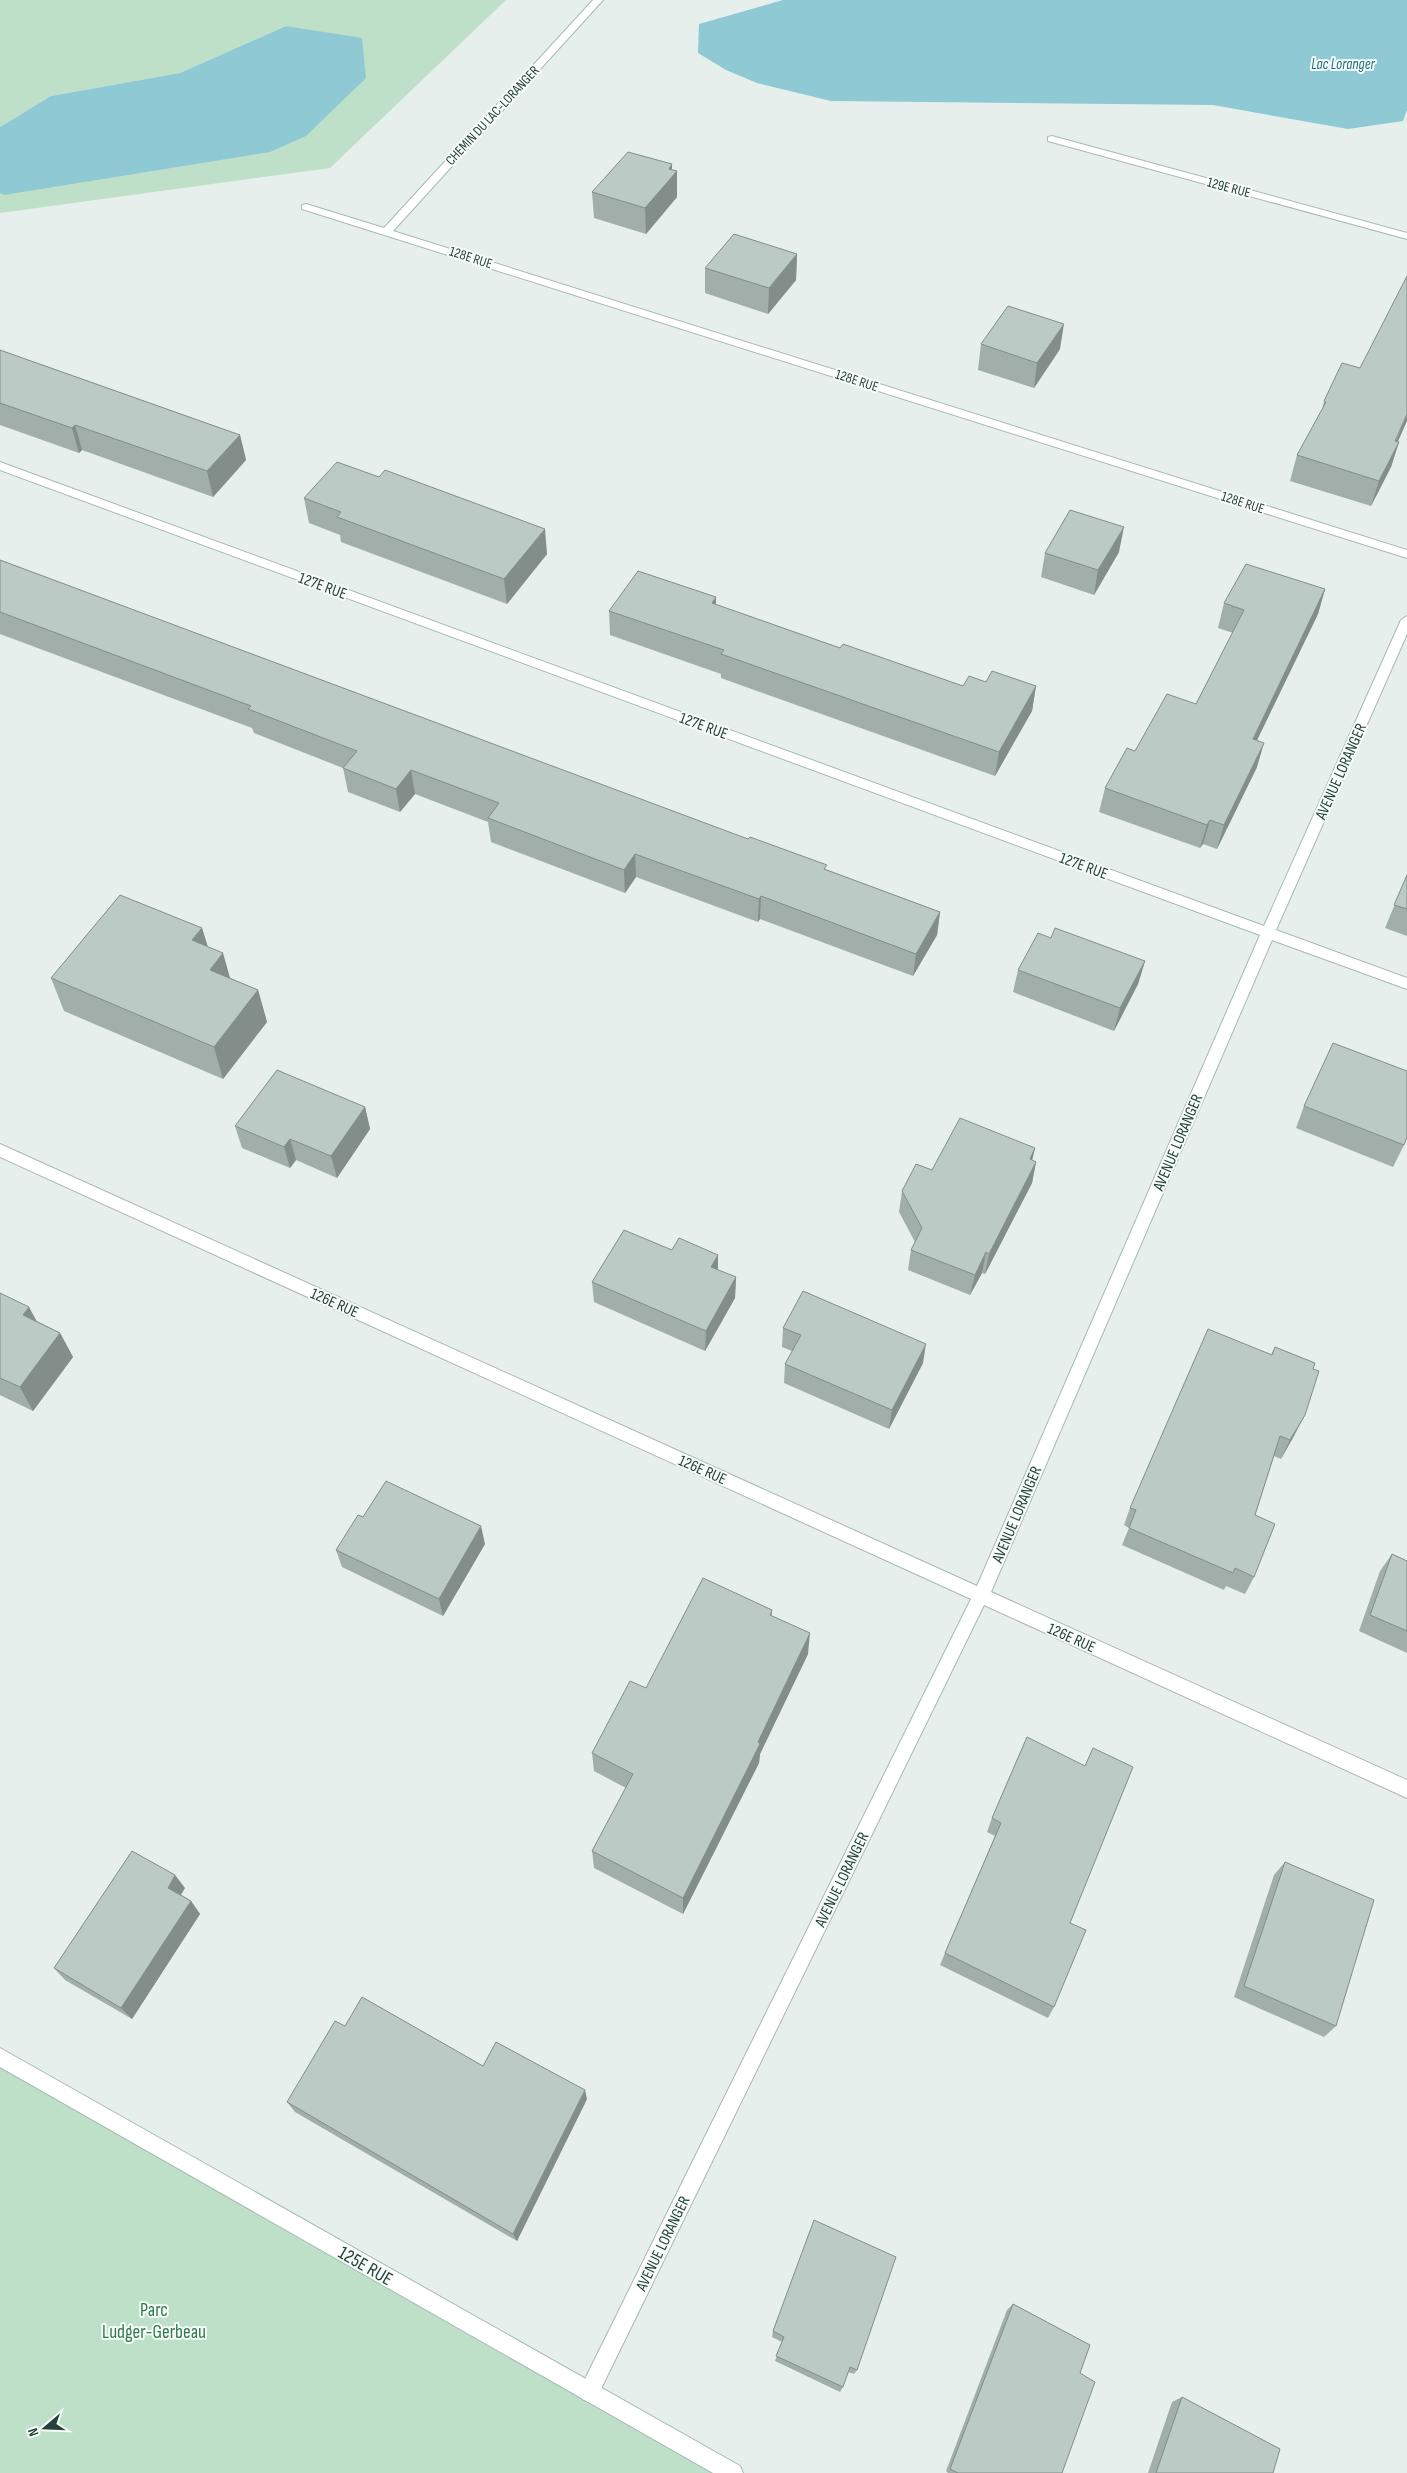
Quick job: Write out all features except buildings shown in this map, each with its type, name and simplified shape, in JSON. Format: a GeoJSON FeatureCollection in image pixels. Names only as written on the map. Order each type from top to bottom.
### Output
{"type":"FeatureCollection","features":[{"type":"Feature","properties":{"kind":"street","name":"CHEMIN DU LAC-LORANGER"},"geometry":{"type":"LineString","coordinates":[[386,231],[598,0]]}},
{"type":"Feature","properties":{"kind":"street","name":"129E RUE"},"geometry":{"type":"LineString","coordinates":[[1052,138],[1407,236]]}},
{"type":"Feature","properties":{"kind":"street","name":"128E RUE"},"geometry":{"type":"LineString","coordinates":[[306,207],[1407,554]]}},
{"type":"Feature","properties":{"kind":"street","name":"127E RUE"},"geometry":{"type":"LineString","coordinates":[[0,466],[1407,984]]}},
{"type":"Feature","properties":{"kind":"street","name":"AVENUE LORANGER"},"geometry":{"type":"LineString","coordinates":[[589,2392],[981,1595],[1268,932],[1407,620]]}},
{"type":"Feature","properties":{"kind":"street","name":"126E RUE"},"geometry":{"type":"LineString","coordinates":[[0,1150],[1407,1789]]}},
{"type":"Feature","properties":{"kind":"street","name":"125E RUE"},"geometry":{"type":"LineString","coordinates":[[0,2057],[733,2473]]}},
{"type":"Feature","properties":{"kind":"green space"},"geometry":{"type":"Polygon","coordinates":[[[0,0],[506,0],[330,168],[0,213],[0,193],[4,195],[362,39],[286,26],[180,73],[51,96],[0,127],[0,0]]]}},
{"type":"Feature","properties":{"kind":"green space","name":"Parc Ludger-Gerbeau"},"geometry":{"type":"Polygon","coordinates":[[[0,2057],[733,2473],[0,2473],[0,2057]]]}},
{"type":"Feature","properties":{"kind":"water","name":"Lac Loranger"},"geometry":{"type":"Polygon","coordinates":[[[783,0],[1407,0],[1407,110],[1403,121],[1348,129],[1213,105],[831,101],[757,83],[726,70],[698,53],[699,24],[783,0]]]}},
{"type":"Feature","properties":{"kind":"water"},"geometry":{"type":"Polygon","coordinates":[[[286,26],[362,38],[366,78],[306,136],[270,152],[4,195],[0,193],[0,127],[51,96],[180,73],[286,26]]]}}]}
